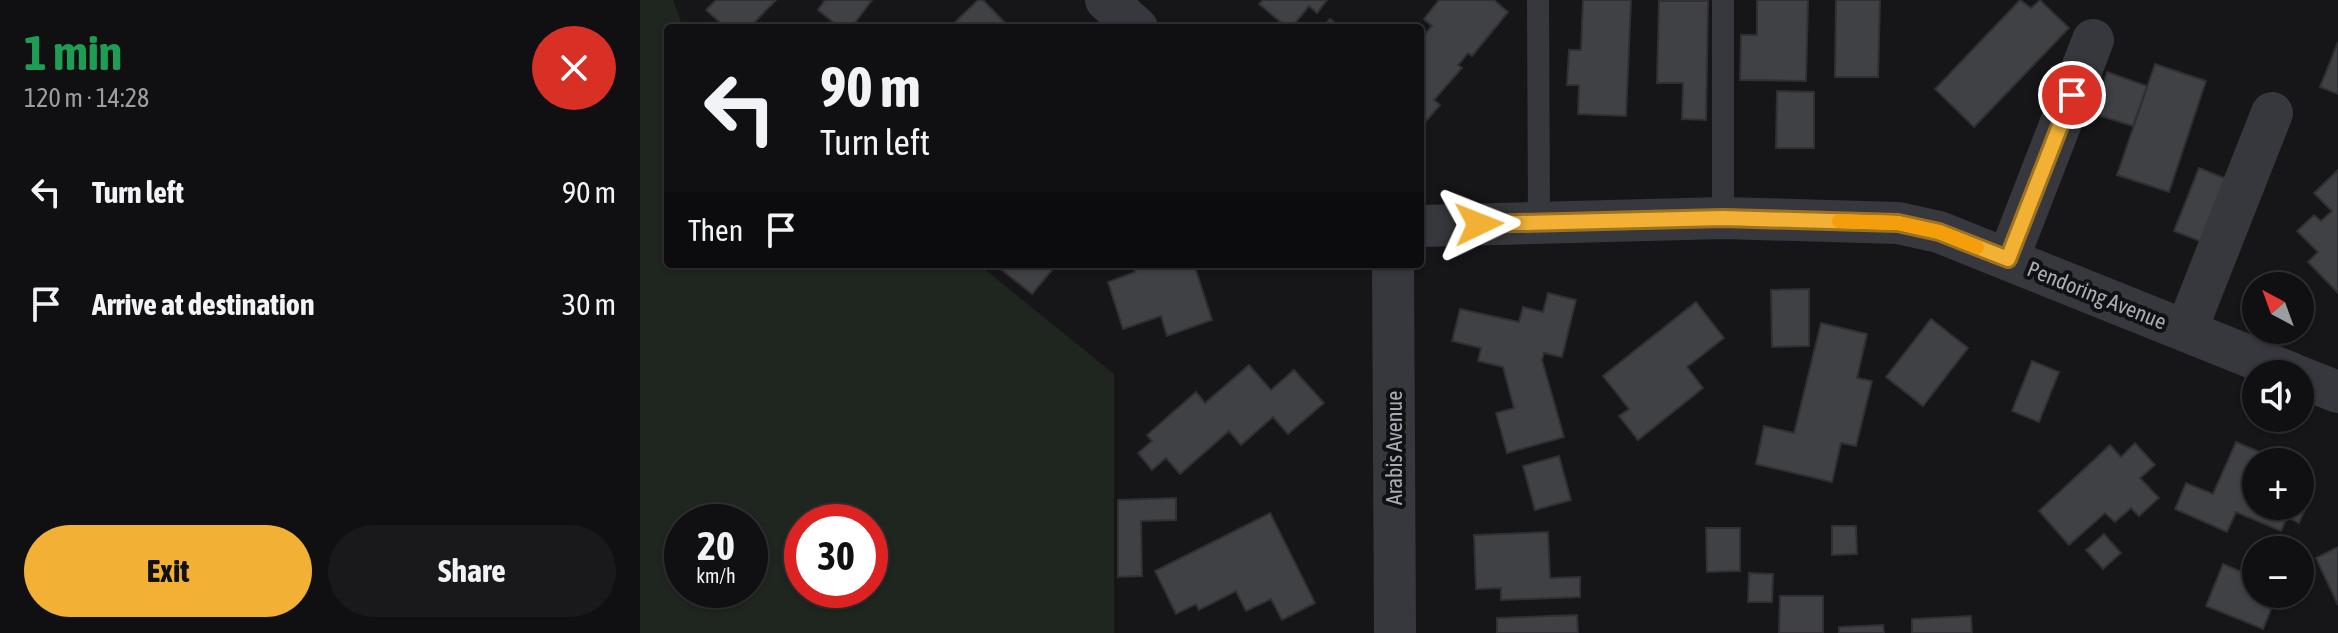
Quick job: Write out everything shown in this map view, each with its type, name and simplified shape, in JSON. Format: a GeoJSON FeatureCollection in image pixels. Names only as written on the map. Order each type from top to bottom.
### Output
{"type":"FeatureCollection","features":[{"type":"Feature","properties":{"kind":"street"},"geometry":{"type":"LineString","coordinates":[[1106,0],[1133,24]]}},
{"type":"Feature","properties":{"kind":"street"},"geometry":{"type":"LineString","coordinates":[[2008,259],[2093,40]]}},
{"type":"Feature","properties":{"kind":"street"},"geometry":{"type":"LineString","coordinates":[[2186,331],[2272,113]]}},
{"type":"Feature","properties":{"kind":"street","name":"Pendoring Avenue"},"geometry":{"type":"LineString","coordinates":[[1424,226],[1723,218],[1898,223],[1939,232],[2258,360]]}},
{"type":"Feature","properties":{"kind":"street","name":"Arabis Avenue"},"geometry":{"type":"LineString","coordinates":[[1393,268],[1395,633]]}},
{"type":"Feature","properties":{"kind":"street"},"geometry":{"type":"LineString","coordinates":[[2314,383],[2338,392]]}},
{"type":"Feature","properties":{"kind":"lane"},"geometry":{"type":"LineString","coordinates":[[1538,0],[1539,221]]}},
{"type":"Feature","properties":{"kind":"lane"},"geometry":{"type":"LineString","coordinates":[[1723,0],[1723,218]]}},
{"type":"Feature","properties":{"kind":"shaded area"},"geometry":{"type":"Polygon","coordinates":[[[640,0],[673,0],[682,24],[664,24],[664,268],[983,268],[1114,374],[1114,633],[640,633],[640,0]]]}},
{"type":"Feature","properties":{"kind":"building"},"geometry":{"type":"Polygon","coordinates":[[[716,0],[776,0],[753,24],[722,24],[706,10],[716,0]]]}},
{"type":"Feature","properties":{"kind":"building"},"geometry":{"type":"Polygon","coordinates":[[[825,0],[872,0],[854,24],[836,24],[818,10],[825,0]]]}},
{"type":"Feature","properties":{"kind":"building"},"geometry":{"type":"Polygon","coordinates":[[[978,0],[983,0],[1006,24],[953,24],[978,0]]]}},
{"type":"Feature","properties":{"kind":"building"},"geometry":{"type":"Polygon","coordinates":[[[1263,0],[1327,0],[1317,13],[1309,6],[1294,24],[1283,24],[1259,4],[1263,0]]]}},
{"type":"Feature","properties":{"kind":"building"},"geometry":{"type":"Polygon","coordinates":[[[1439,0],[1494,0],[1508,12],[1472,56],[1468,53],[1458,65],[1462,68],[1434,100],[1440,105],[1424,123],[1424,35],[1432,26],[1424,19],[1439,0]]]}},
{"type":"Feature","properties":{"kind":"building"},"geometry":{"type":"Polygon","coordinates":[[[1583,0],[1631,0],[1626,116],[1578,114],[1579,85],[1567,85],[1569,50],[1581,50],[1583,0]]]}},
{"type":"Feature","properties":{"kind":"building"},"geometry":{"type":"Polygon","coordinates":[[[1757,0],[1808,0],[1806,81],[1740,80],[1741,35],[1757,35],[1757,0]]]}},
{"type":"Feature","properties":{"kind":"building"},"geometry":{"type":"Polygon","coordinates":[[[1836,0],[1880,0],[1878,77],[1835,77],[1836,0]]]}},
{"type":"Feature","properties":{"kind":"building"},"geometry":{"type":"Polygon","coordinates":[[[2020,0],[2031,8],[2040,0],[2069,28],[1974,127],[1935,89],[2020,0]]]}},
{"type":"Feature","properties":{"kind":"building"},"geometry":{"type":"Polygon","coordinates":[[[1659,1],[1708,1],[1706,120],[1682,119],[1683,83],[1657,83],[1659,1]]]}},
{"type":"Feature","properties":{"kind":"building"},"geometry":{"type":"Polygon","coordinates":[[[2338,42],[2338,94],[2320,87],[2338,42]]]}},
{"type":"Feature","properties":{"kind":"building"},"geometry":{"type":"Polygon","coordinates":[[[2155,64],[2206,81],[2169,192],[2117,175],[2155,64]]]}},
{"type":"Feature","properties":{"kind":"building"},"geometry":{"type":"Polygon","coordinates":[[[2107,72],[2147,86],[2133,126],[2094,114],[2107,72]]]}},
{"type":"Feature","properties":{"kind":"building"},"geometry":{"type":"Polygon","coordinates":[[[1777,91],[1814,92],[1814,148],[1776,148],[1777,91]]]}},
{"type":"Feature","properties":{"kind":"building"},"geometry":{"type":"Polygon","coordinates":[[[2199,168],[2227,179],[2202,242],[2174,231],[2199,168]]]}},
{"type":"Feature","properties":{"kind":"building"},"geometry":{"type":"Polygon","coordinates":[[[2338,170],[2338,293],[2308,262],[2318,252],[2297,231],[2314,215],[2321,221],[2332,211],[2314,193],[2338,170]]]}},
{"type":"Feature","properties":{"kind":"building"},"geometry":{"type":"Polygon","coordinates":[[[999,268],[1054,268],[1032,294],[999,268]]]}},
{"type":"Feature","properties":{"kind":"building"},"geometry":{"type":"Polygon","coordinates":[[[1134,268],[1195,268],[1212,320],[1167,336],[1161,316],[1123,329],[1108,282],[1135,272],[1134,268]]]}},
{"type":"Feature","properties":{"kind":"building"},"geometry":{"type":"Polygon","coordinates":[[[1809,289],[1809,346],[1772,347],[1771,290],[1809,289]]]}},
{"type":"Feature","properties":{"kind":"building"},"geometry":{"type":"Polygon","coordinates":[[[1548,293],[1576,300],[1562,357],[1544,353],[1542,360],[1564,437],[1507,453],[1496,413],[1514,408],[1503,367],[1478,361],[1481,348],[1452,341],[1460,309],[1519,322],[1523,307],[1543,312],[1548,293]]]}},
{"type":"Feature","properties":{"kind":"building"},"geometry":{"type":"Polygon","coordinates":[[[1696,302],[1724,338],[1687,367],[1703,388],[1638,440],[1619,416],[1629,409],[1603,376],[1696,302]]]}},
{"type":"Feature","properties":{"kind":"building"},"geometry":{"type":"Polygon","coordinates":[[[1931,319],[1968,348],[1923,406],[1886,377],[1931,319]]]}},
{"type":"Feature","properties":{"kind":"building"},"geometry":{"type":"Polygon","coordinates":[[[1821,323],[1867,334],[1857,378],[1872,381],[1856,446],[1841,443],[1832,482],[1756,464],[1764,426],[1794,433],[1821,323]]]}},
{"type":"Feature","properties":{"kind":"building"},"geometry":{"type":"Polygon","coordinates":[[[2032,361],[2059,372],[2039,422],[2012,411],[2032,361]]]}},
{"type":"Feature","properties":{"kind":"building"},"geometry":{"type":"Polygon","coordinates":[[[1249,365],[1271,390],[1294,370],[1324,403],[1288,434],[1273,417],[1241,445],[1229,431],[1180,474],[1166,458],[1152,470],[1138,453],[1152,441],[1147,435],[1196,392],[1205,403],[1249,365]]]}},
{"type":"Feature","properties":{"kind":"building"},"geometry":{"type":"Polygon","coordinates":[[[2236,442],[2250,448],[2242,448],[2242,515],[2236,512],[2227,532],[2175,509],[2186,483],[2213,494],[2236,442]]]}},
{"type":"Feature","properties":{"kind":"building"},"geometry":{"type":"Polygon","coordinates":[[[2135,443],[2155,465],[2140,478],[2159,498],[2139,516],[2131,508],[2115,522],[2105,513],[2069,545],[2039,511],[2110,445],[2121,457],[2135,443]]]}},
{"type":"Feature","properties":{"kind":"building"},"geometry":{"type":"Polygon","coordinates":[[[1559,456],[1571,500],[1535,510],[1523,466],[1559,456]]]}},
{"type":"Feature","properties":{"kind":"building"},"geometry":{"type":"Polygon","coordinates":[[[1176,498],[1176,520],[1141,521],[1142,576],[1118,577],[1118,500],[1176,498]]]}},
{"type":"Feature","properties":{"kind":"building"},"geometry":{"type":"Polygon","coordinates":[[[1270,513],[1315,603],[1282,620],[1271,599],[1246,611],[1236,591],[1199,610],[1196,604],[1176,614],[1155,571],[1270,513]]]}},
{"type":"Feature","properties":{"kind":"building"},"geometry":{"type":"Polygon","coordinates":[[[2255,520],[2286,520],[2281,531],[2255,520]]]}},
{"type":"Feature","properties":{"kind":"building"},"geometry":{"type":"Polygon","coordinates":[[[1832,526],[1856,526],[1857,554],[1832,555],[1832,526]]]}},
{"type":"Feature","properties":{"kind":"building"},"geometry":{"type":"Polygon","coordinates":[[[1706,528],[1740,528],[1740,571],[1707,572],[1706,528]]]}},
{"type":"Feature","properties":{"kind":"building"},"geometry":{"type":"Polygon","coordinates":[[[1548,532],[1550,578],[1580,577],[1580,597],[1501,600],[1501,588],[1476,589],[1474,535],[1548,532]]]}},
{"type":"Feature","properties":{"kind":"building"},"geometry":{"type":"Polygon","coordinates":[[[2104,534],[2121,553],[2103,569],[2086,550],[2104,534]]]}},
{"type":"Feature","properties":{"kind":"building"},"geometry":{"type":"Polygon","coordinates":[[[2338,547],[2338,605],[2316,558],[2338,547]]]}},
{"type":"Feature","properties":{"kind":"building"},"geometry":{"type":"Polygon","coordinates":[[[2223,564],[2242,572],[2242,608],[2271,608],[2263,629],[2206,606],[2223,564]]]}},
{"type":"Feature","properties":{"kind":"building"},"geometry":{"type":"Polygon","coordinates":[[[1749,573],[1773,574],[1772,602],[1748,602],[1749,573]]]}},
{"type":"Feature","properties":{"kind":"building"},"geometry":{"type":"Polygon","coordinates":[[[1780,596],[1823,596],[1823,633],[1779,633],[1780,596]]]}},
{"type":"Feature","properties":{"kind":"building"},"geometry":{"type":"Polygon","coordinates":[[[1577,615],[1578,633],[1497,633],[1497,618],[1577,615]]]}},
{"type":"Feature","properties":{"kind":"building"},"geometry":{"type":"Polygon","coordinates":[[[1971,616],[1972,633],[1912,633],[1912,619],[1971,616]]]}},
{"type":"Feature","properties":{"kind":"building"},"geometry":{"type":"Polygon","coordinates":[[[1883,625],[1884,633],[1839,633],[1839,627],[1883,625]]]}},
{"type":"Feature","properties":{"kind":"slow traffic"},"geometry":{"type":"LineString","coordinates":[[1839,221],[1898,223],[1939,232],[1977,247]]}},
{"type":"Feature","properties":{"kind":"route"},"geometry":{"type":"LineString","coordinates":[[1479,224],[1723,218],[1898,223],[1939,232],[2008,259],[2072,95]]}}]}
